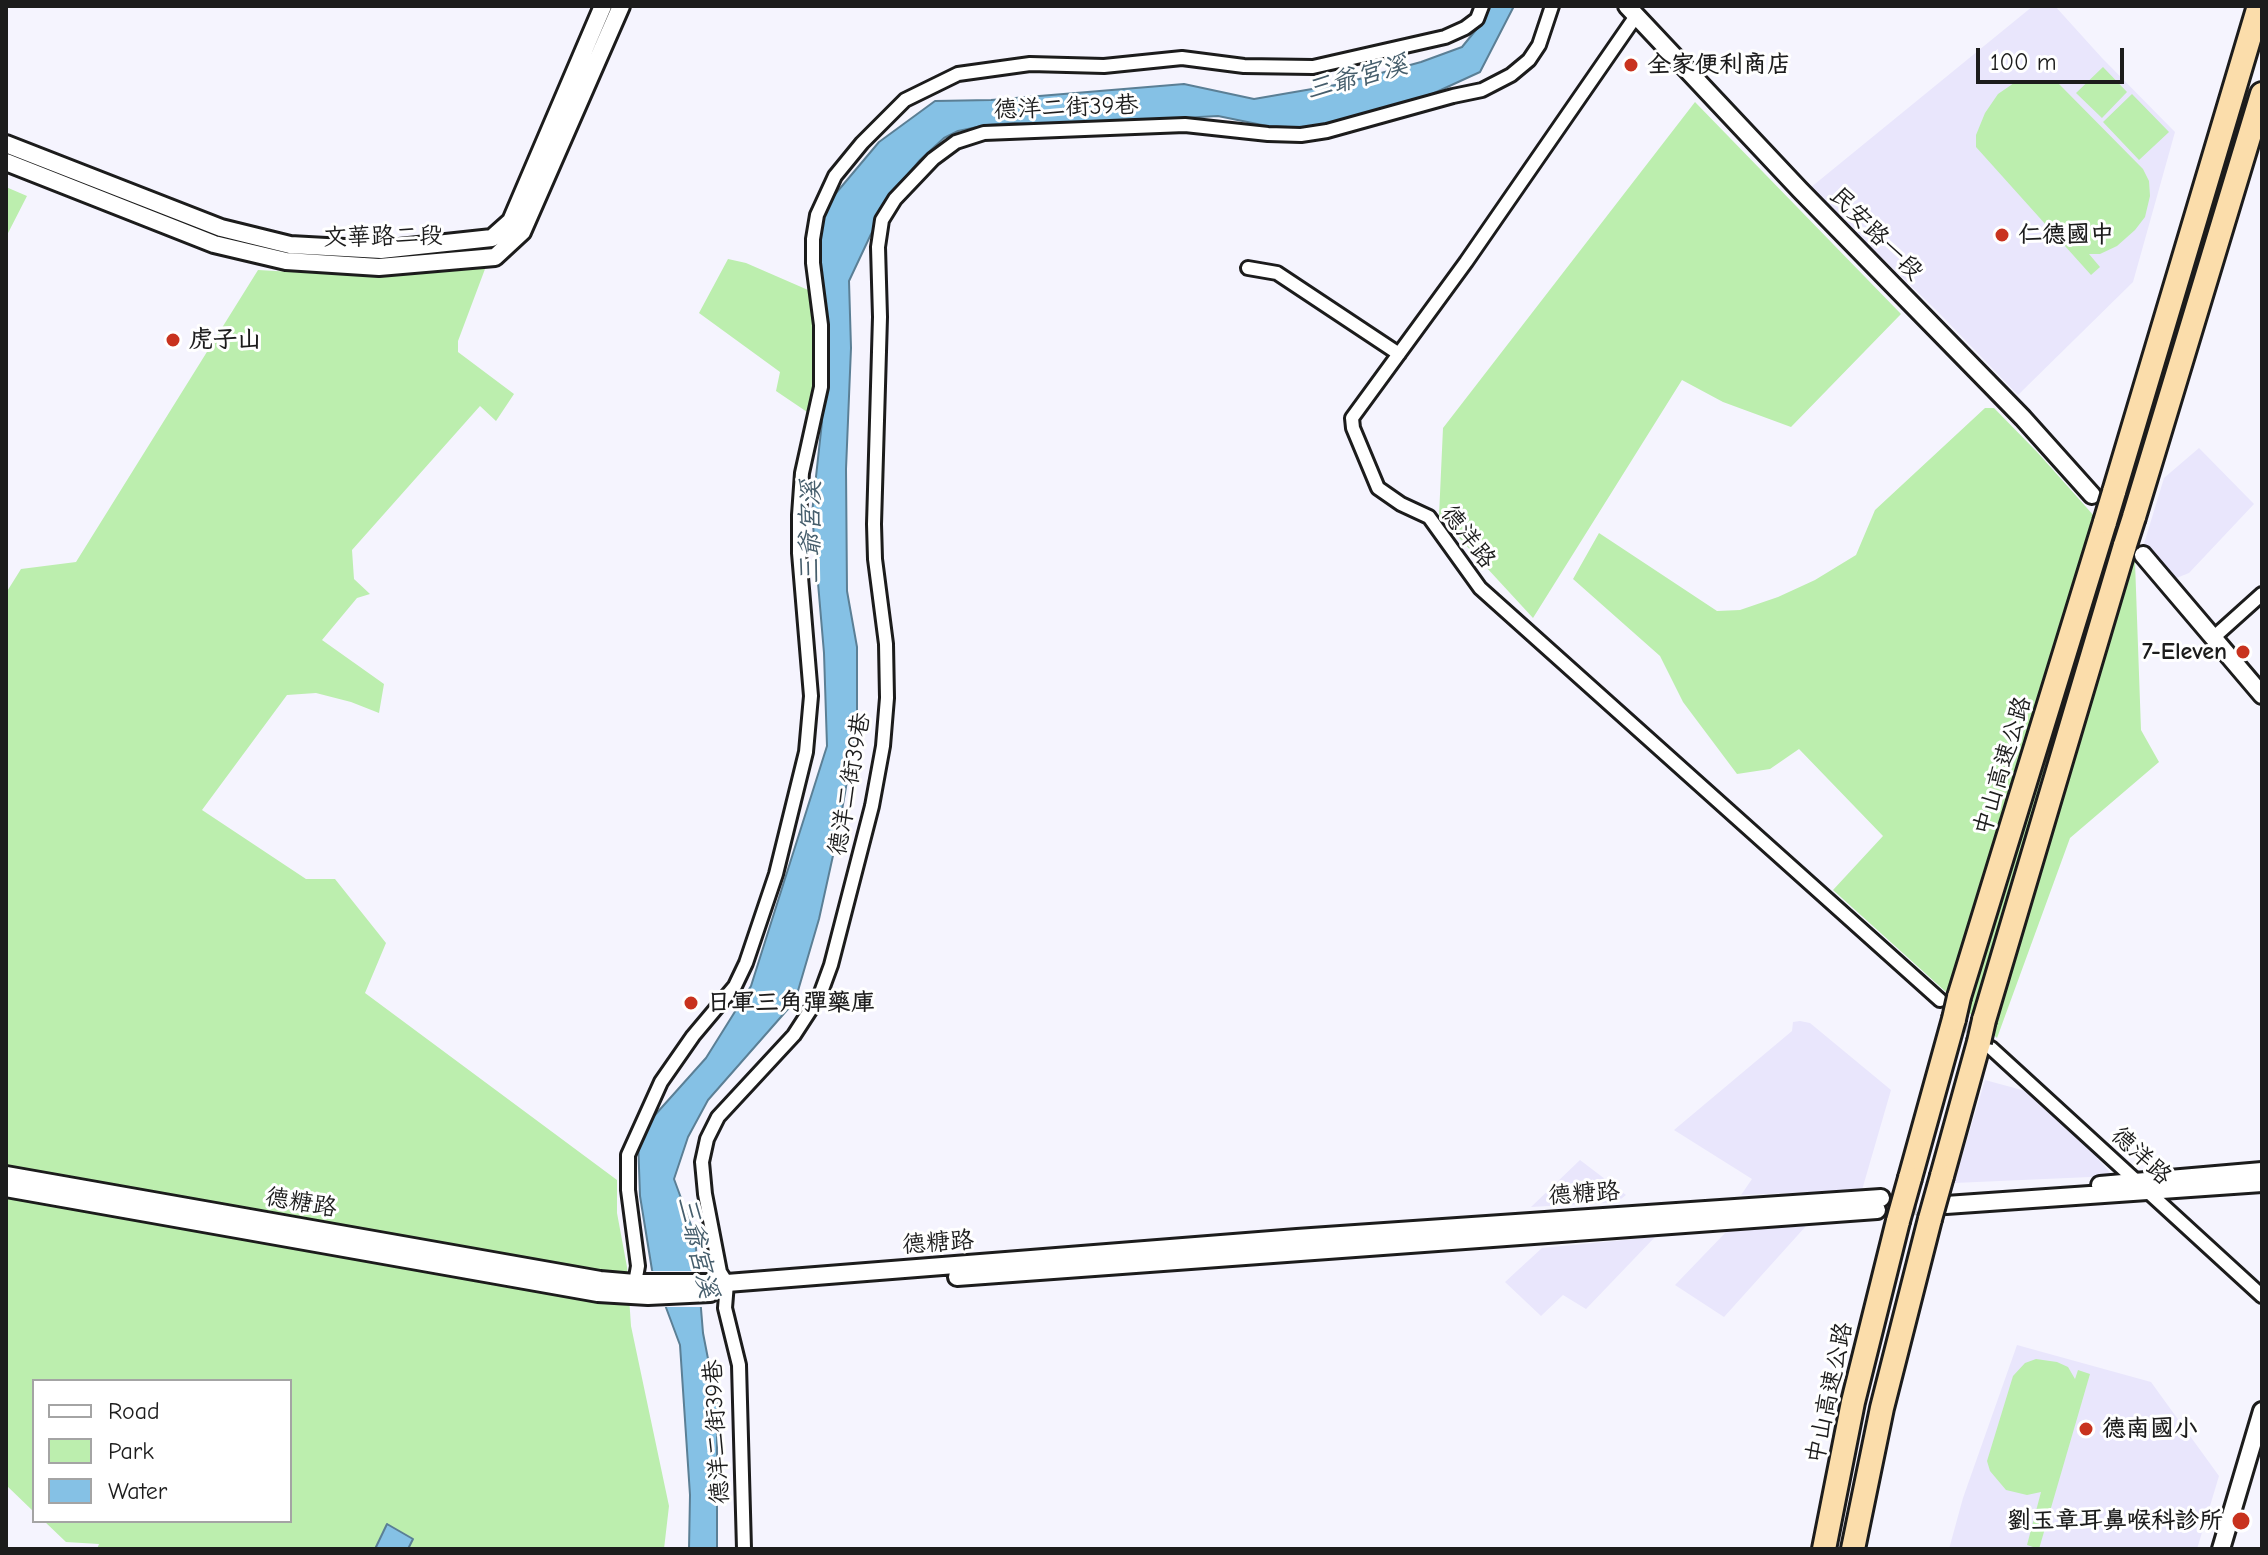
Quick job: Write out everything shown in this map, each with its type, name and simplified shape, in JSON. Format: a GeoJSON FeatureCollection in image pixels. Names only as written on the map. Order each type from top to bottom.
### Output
{"type":"FeatureCollection","features":[{"type":"Feature","properties":{"kind":"highway","name":"中山高速公路"},"geometry":{"type":"LineString","coordinates":[[1824,1549],[1856,1388],[1951,1005],[2105,522],[2103,494],[2259,6]]}},
{"type":"Feature","properties":{"kind":"highway"},"geometry":{"type":"LineString","coordinates":[[1853,1549],[1882,1408],[1985,1037],[2134,550],[2134,517],[2262,94]]}},
{"type":"Feature","properties":{"kind":"street","name":"文華路二段"},"geometry":{"type":"LineString","coordinates":[[6,144],[221,228],[290,245],[381,250],[492,238],[511,221],[603,6]]}},
{"type":"Feature","properties":{"kind":"street","name":"文華路二段"},"geometry":{"type":"LineString","coordinates":[[6,162],[214,244],[286,261],[379,267],[495,257],[522,232],[621,6]]}},
{"type":"Feature","properties":{"kind":"street"},"geometry":{"type":"LineString","coordinates":[[641,1289],[628,1190],[628,1155],[661,1082],[693,1036],[735,986],[746,963],[776,874],[806,752],[811,696],[799,553],[799,515],[802,473],[821,387],[821,325],[813,263],[814,227],[835,176],[862,143],[905,100],[958,74],[1018,65],[1104,66],[1182,58],[1240,65],[1313,67],[1445,37],[1477,19],[1482,6]]}},
{"type":"Feature","properties":{"kind":"street","name":"德洋二街39巷"},"geometry":{"type":"LineString","coordinates":[[744,1549],[739,1365],[725,1308],[702,1162],[707,1139],[718,1117],[794,1035],[820,995],[834,955],[865,837],[883,746],[887,698],[886,644],[875,559],[874,524],[880,347],[878,247],[882,220],[895,199],[933,159],[956,142],[974,136],[1005,131],[1065,132],[1185,125],[1301,135],[1482,90],[1511,75],[1529,60],[1539,45],[1552,6]]}},
{"type":"Feature","properties":{"kind":"street","name":"民安路一段"},"geometry":{"type":"LineString","coordinates":[[1632,11],[1800,190],[2023,418],[2103,494]]}},
{"type":"Feature","properties":{"kind":"street","name":"德洋路"},"geometry":{"type":"LineString","coordinates":[[1632,11],[1475,249],[1352,418],[1358,446],[1378,488],[1401,504],[1429,517],[1480,588],[1951,1005]]}},
{"type":"Feature","properties":{"kind":"street"},"geometry":{"type":"LineString","coordinates":[[1248,268],[1277,273],[1399,354]]}},
{"type":"Feature","properties":{"kind":"street"},"geometry":{"type":"LineString","coordinates":[[2134,550],[2262,695]]}},
{"type":"Feature","properties":{"kind":"street"},"geometry":{"type":"LineString","coordinates":[[2213,638],[2262,594]]}},
{"type":"Feature","properties":{"kind":"street","name":"德洋路"},"geometry":{"type":"LineString","coordinates":[[1985,1037],[2262,1296]]}},
{"type":"Feature","properties":{"kind":"street"},"geometry":{"type":"LineString","coordinates":[[2143,1188],[2262,1171]]}},
{"type":"Feature","properties":{"kind":"street","name":"德糖路"},"geometry":{"type":"LineString","coordinates":[[6,1175],[641,1289]]}},
{"type":"Feature","properties":{"kind":"street"},"geometry":{"type":"LineString","coordinates":[[1942,1199],[2262,1183]]}},
{"type":"Feature","properties":{"kind":"street","name":"德糖路"},"geometry":{"type":"LineString","coordinates":[[6,1188],[598,1293],[723,1288],[1297,1238],[1879,1204]]}},
{"type":"Feature","properties":{"kind":"street"},"geometry":{"type":"LineString","coordinates":[[2225,1548],[2262,1411]]}},
{"type":"Feature","properties":{"kind":"shaded area","name":"仁德國中"},"geometry":{"type":"Polygon","coordinates":[[[2033,6],[2055,6],[2175,132],[2133,282],[2018,395],[1810,188],[2033,6]]]}},
{"type":"Feature","properties":{"kind":"shaded area"},"geometry":{"type":"Polygon","coordinates":[[[2199,448],[2254,504],[2189,573],[2169,581],[2143,547],[2164,478],[2199,448]]]}},
{"type":"Feature","properties":{"kind":"shaded area"},"geometry":{"type":"Polygon","coordinates":[[[1793,1022],[1810,1023],[1891,1090],[1862,1190],[1741,1195],[1752,1179],[1674,1130],[1792,1031],[1793,1022]]]}},
{"type":"Feature","properties":{"kind":"shaded area"},"geometry":{"type":"Polygon","coordinates":[[[1985,1080],[2044,1096],[2113,1176],[1954,1183],[1985,1080]]]}},
{"type":"Feature","properties":{"kind":"shaded area"},"geometry":{"type":"Polygon","coordinates":[[[1580,1160],[1626,1195],[1617,1202],[1531,1207],[1580,1160]]]}},
{"type":"Feature","properties":{"kind":"shaded area"},"geometry":{"type":"Polygon","coordinates":[[[1806,1226],[1724,1317],[1675,1285],[1728,1230],[1806,1226]]]}},
{"type":"Feature","properties":{"kind":"shaded area"},"geometry":{"type":"Polygon","coordinates":[[[1655,1237],[1586,1309],[1563,1295],[1541,1316],[1505,1282],[1542,1248],[1655,1237]]]}},
{"type":"Feature","properties":{"kind":"shaded area","name":"德南國小"},"geometry":{"type":"Polygon","coordinates":[[[2017,1345],[2151,1382],[2219,1476],[2197,1549],[1949,1549],[1963,1498],[2017,1345]]]}},
{"type":"Feature","properties":{"kind":"green space"},"geometry":{"type":"Polygon","coordinates":[[[2103,67],[2127,92],[2102,118],[2076,93],[2103,67]]]}},
{"type":"Feature","properties":{"kind":"green space"},"geometry":{"type":"Polygon","coordinates":[[[2037,80],[2059,84],[2143,169],[2149,181],[2150,196],[2145,217],[2117,246],[2100,254],[2089,254],[2100,267],[2091,275],[1976,147],[1976,135],[1985,113],[1998,94],[2014,83],[2037,80]]]}},
{"type":"Feature","properties":{"kind":"green space"},"geometry":{"type":"Polygon","coordinates":[[[2132,94],[2169,132],[2139,160],[2103,122],[2132,94]]]}},
{"type":"Feature","properties":{"kind":"green space"},"geometry":{"type":"Polygon","coordinates":[[[1695,102],[1901,314],[1791,427],[1723,402],[1682,380],[1533,618],[1439,516],[1443,428],[1695,102]]]}},
{"type":"Feature","properties":{"kind":"green space"},"geometry":{"type":"Polygon","coordinates":[[[6,187],[27,196],[6,237],[6,187]]]}},
{"type":"Feature","properties":{"kind":"green space"},"geometry":{"type":"Polygon","coordinates":[[[728,259],[746,263],[815,293],[819,327],[813,416],[776,391],[780,372],[699,313],[728,259]]]}},
{"type":"Feature","properties":{"kind":"green space"},"geometry":{"type":"Polygon","coordinates":[[[488,261],[458,341],[458,352],[514,394],[496,421],[480,406],[352,550],[354,579],[370,594],[357,598],[322,640],[384,684],[379,713],[316,693],[287,695],[202,810],[306,879],[335,879],[386,943],[365,993],[617,1180],[617,1213],[627,1267],[631,1326],[669,1506],[664,1549],[408,1549],[413,1539],[387,1524],[375,1549],[97,1549],[99,1544],[66,1542],[46,1523],[292,1523],[292,1379],[32,1379],[32,1510],[6,1485],[6,593],[21,569],[76,562],[258,270],[380,277],[488,261]]]}},
{"type":"Feature","properties":{"kind":"green space"},"geometry":{"type":"Polygon","coordinates":[[[1985,408],[1994,408],[2038,453],[2135,562],[2141,730],[2159,762],[2070,838],[1997,1038],[1833,890],[1883,836],[1799,749],[1770,769],[1737,774],[1683,702],[1660,656],[1573,579],[1599,533],[1717,611],[1740,610],[1778,597],[1815,580],[1856,555],[1875,510],[1985,408]]]}},
{"type":"Feature","properties":{"kind":"green space"},"geometry":{"type":"Polygon","coordinates":[[[2036,1359],[2068,1367],[2075,1379],[2078,1370],[2090,1374],[2039,1549],[2027,1545],[2041,1492],[2027,1495],[2006,1490],[1990,1471],[1987,1461],[2013,1376],[2025,1363],[2036,1359]]]}},
{"type":"Feature","properties":{"kind":"water"},"geometry":{"type":"Polygon","coordinates":[[[1488,6],[1514,6],[1480,72],[1408,105],[1309,128],[1267,126],[1218,116],[1051,125],[987,125],[958,131],[944,138],[920,160],[888,198],[849,281],[851,348],[846,469],[847,591],[857,647],[857,724],[838,833],[819,919],[795,1001],[708,1100],[688,1137],[674,1179],[695,1236],[703,1333],[717,1405],[717,1549],[689,1549],[690,1495],[680,1345],[652,1270],[640,1196],[638,1140],[646,1125],[706,1058],[751,986],[827,746],[824,653],[812,513],[822,422],[818,249],[826,205],[879,142],[935,101],[991,100],[1184,84],[1254,99],[1341,84],[1462,47],[1484,20],[1488,6]]]}},
{"type":"Feature","properties":{"kind":"water"},"geometry":{"type":"Polygon","coordinates":[[[387,1524],[413,1539],[408,1549],[375,1549],[387,1524]]]}},
{"type":"Feature","properties":{"kind":"pier"},"geometry":{"type":"Polygon","coordinates":[[[648,1271],[703,1271],[706,1307],[662,1307],[648,1271]]]}},
{"type":"Feature","properties":{"kind":"tunnel"},"geometry":{"type":"LineString","coordinates":[[1940,1000],[1981,1039]]}},
{"type":"Feature","properties":{"kind":"tunnel"},"geometry":{"type":"LineString","coordinates":[[1877,1210],[1943,1205]]}},
{"type":"Feature","properties":{"kind":"place","name":"全家便利商店"},"geometry":{"type":"Point","coordinates":[1631,65]}},
{"type":"Feature","properties":{"kind":"place","name":"仁德國中"},"geometry":{"type":"Point","coordinates":[2002,235]}},
{"type":"Feature","properties":{"kind":"place","name":"虎子山"},"geometry":{"type":"Point","coordinates":[173,340]}},
{"type":"Feature","properties":{"kind":"place","name":"7-Eleven"},"geometry":{"type":"Point","coordinates":[2243,652]}},
{"type":"Feature","properties":{"kind":"place","name":"日軍三角彈藥庫"},"geometry":{"type":"Point","coordinates":[691,1003]}},
{"type":"Feature","properties":{"kind":"place","name":"德南國小"},"geometry":{"type":"Point","coordinates":[2086,1429]}},
{"type":"Feature","properties":{"kind":"place","name":"劉玉章耳鼻喉科診所"},"geometry":{"type":"Point","coordinates":[2241,1521]}},
{"type":"Feature","properties":{"kind":"water label","name":"三爺宮溪"},"geometry":{"type":"Point","coordinates":[1357,78]}},
{"type":"Feature","properties":{"kind":"water label","name":"三爺宮溪"},"geometry":{"type":"Point","coordinates":[811,532]}},
{"type":"Feature","properties":{"kind":"water label","name":"三爺宮溪"},"geometry":{"type":"Point","coordinates":[697,1247]}}]}
